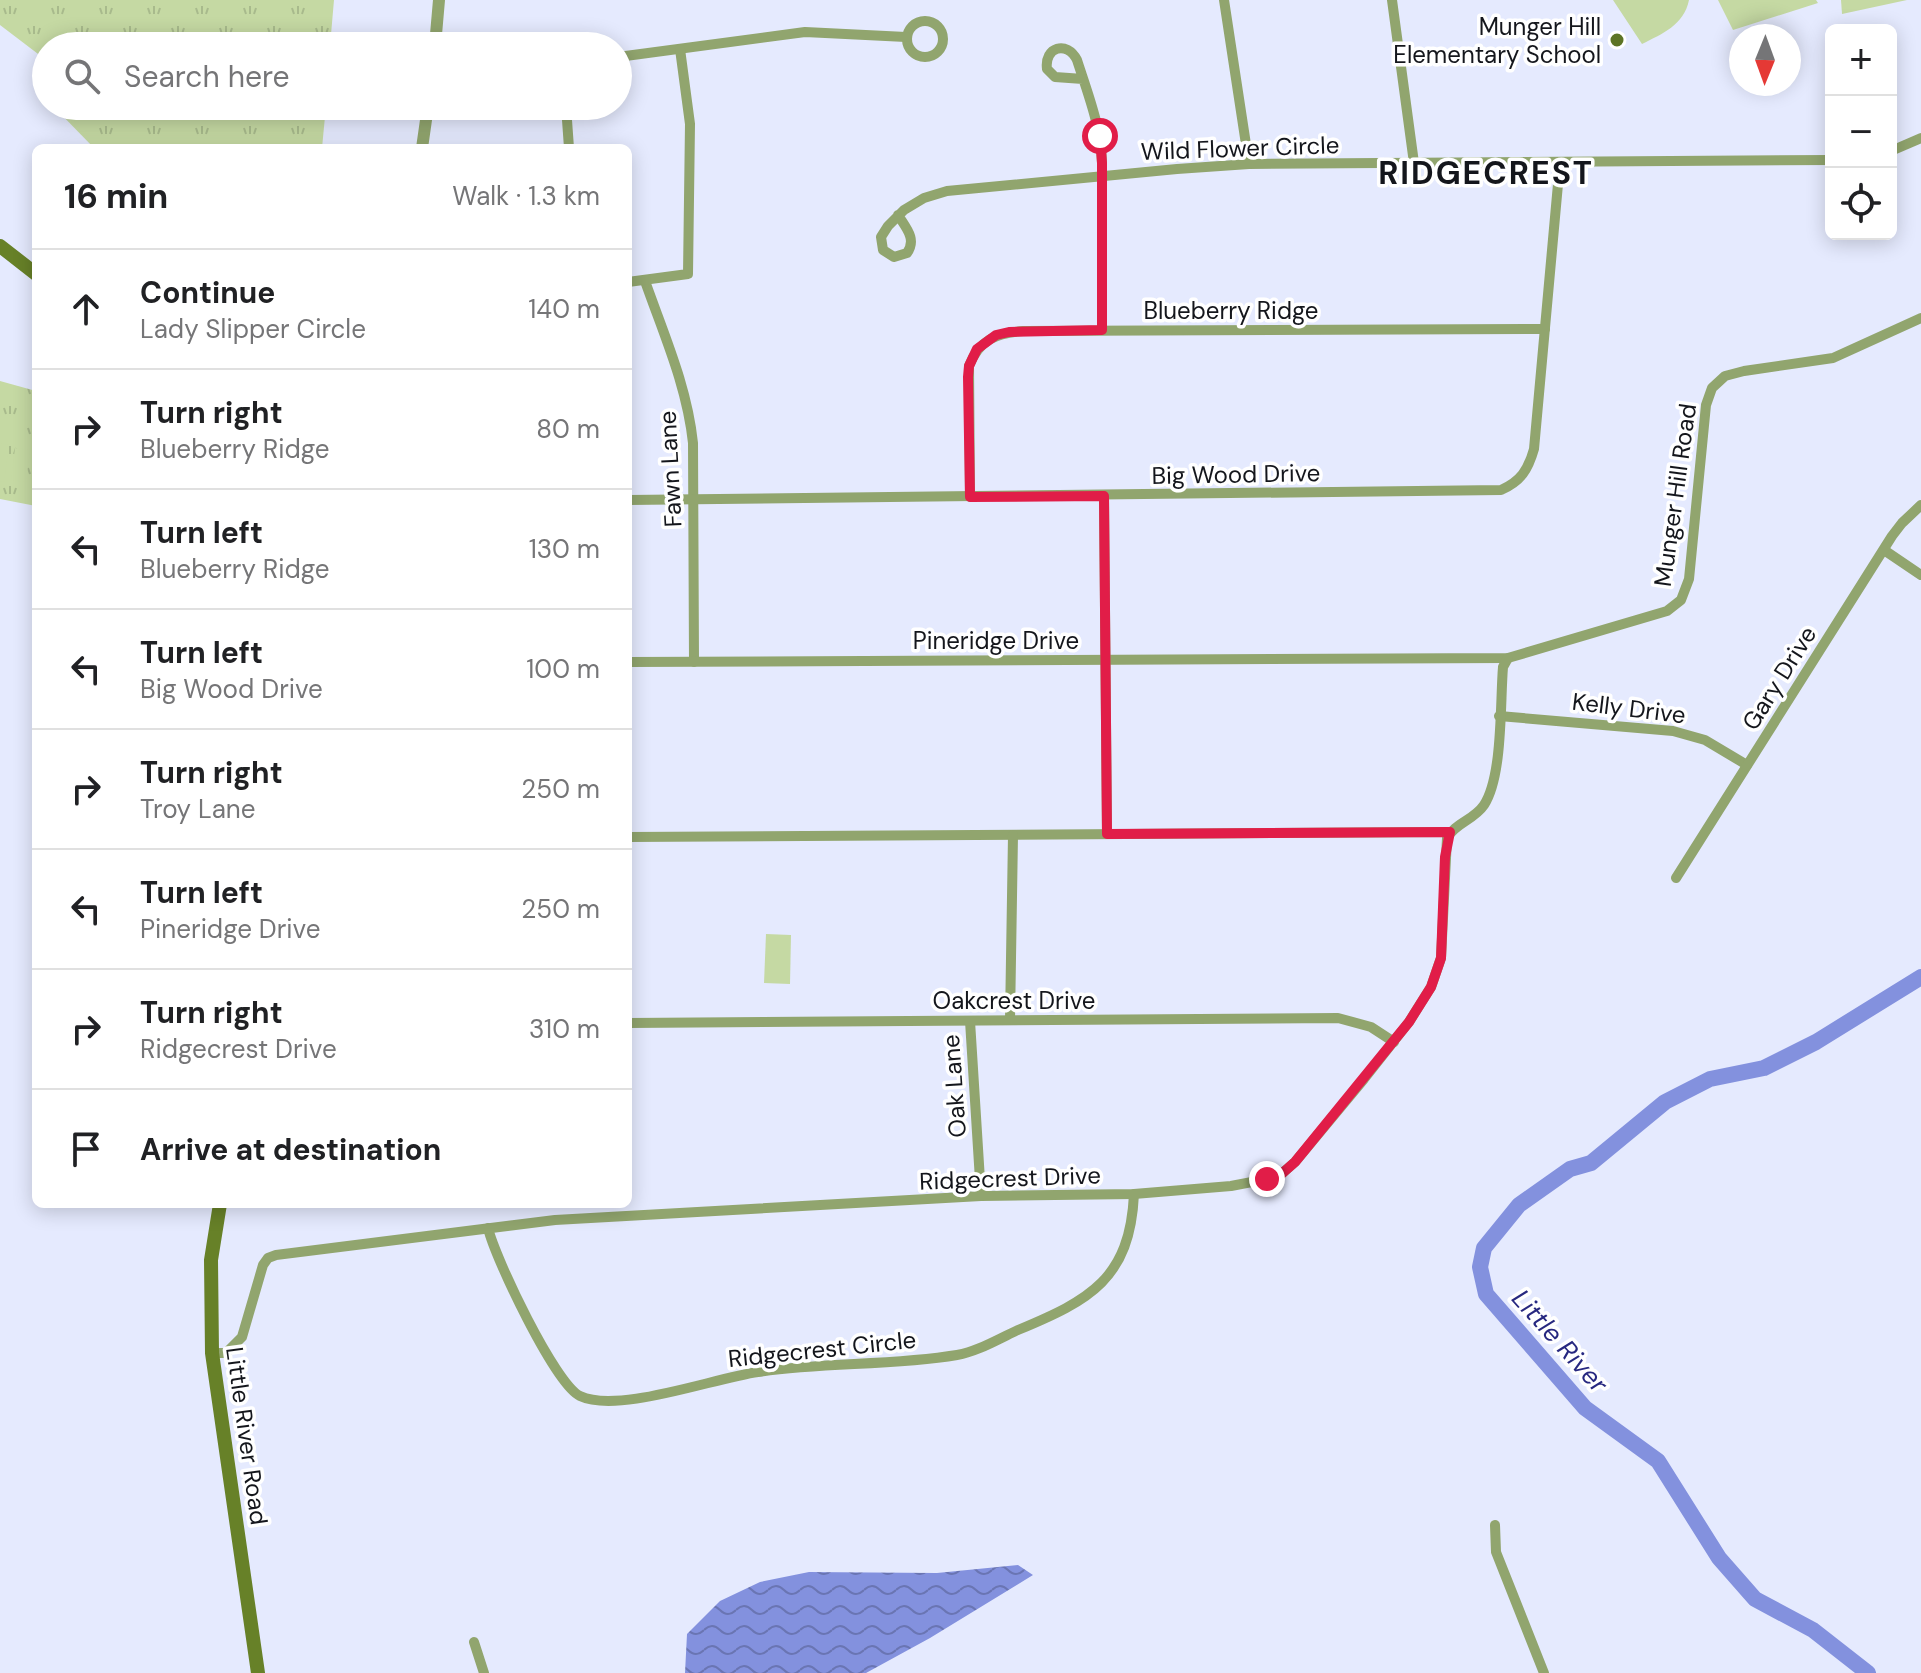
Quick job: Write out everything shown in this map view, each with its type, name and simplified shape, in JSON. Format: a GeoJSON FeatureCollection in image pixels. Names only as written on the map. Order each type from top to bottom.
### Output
{"type":"FeatureCollection","features":[{"type":"Feature","properties":{"kind":"main road"},"geometry":{"type":"LineString","coordinates":[[0,246],[32,271]]}},
{"type":"Feature","properties":{"kind":"main road","name":"Little River Road"},"geometry":{"type":"LineString","coordinates":[[219,1208],[211,1260],[212,1353],[258,1673]]}},
{"type":"Feature","properties":{"kind":"street"},"geometry":{"type":"LineString","coordinates":[[436,32],[439,0]]}},
{"type":"Feature","properties":{"kind":"street"},"geometry":{"type":"LineString","coordinates":[[1224,0],[1249,164]]}},
{"type":"Feature","properties":{"kind":"street"},"geometry":{"type":"LineString","coordinates":[[1392,0],[1414,163]]}},
{"type":"Feature","properties":{"kind":"street"},"geometry":{"type":"LineString","coordinates":[[632,55],[805,32],[906,37]]}},
{"type":"Feature","properties":{"kind":"street"},"geometry":{"type":"LineString","coordinates":[[632,282],[688,274],[690,124],[680,49]]}},
{"type":"Feature","properties":{"kind":"street"},"geometry":{"type":"LineString","coordinates":[[1083,79],[1100,136],[1102,330]]}},
{"type":"Feature","properties":{"kind":"street"},"geometry":{"type":"LineString","coordinates":[[423,144],[426,120]]}},
{"type":"Feature","properties":{"kind":"street"},"geometry":{"type":"LineString","coordinates":[[567,120],[569,144]]}},
{"type":"Feature","properties":{"kind":"street"},"geometry":{"type":"LineString","coordinates":[[1897,148],[1921,138]]}},
{"type":"Feature","properties":{"kind":"street","name":"Wild Flower Circle"},"geometry":{"type":"LineString","coordinates":[[898,215],[924,198],[947,191],[1249,164],[1825,160]]}},
{"type":"Feature","properties":{"kind":"street","name":"Big Wood Drive"},"geometry":{"type":"LineString","coordinates":[[632,500],[1501,490],[1518,481],[1526,472],[1534,449],[1560,162]]}},
{"type":"Feature","properties":{"kind":"street","name":"Fawn Lane"},"geometry":{"type":"LineString","coordinates":[[645,281],[675,360],[690,416],[694,662]]}},
{"type":"Feature","properties":{"kind":"street","name":"Munger Hill Road"},"geometry":{"type":"LineString","coordinates":[[1508,658],[1657,615],[1681,600],[1689,579],[1706,405],[1712,388],[1719,380],[1733,373],[1833,358],[1921,318]]}},
{"type":"Feature","properties":{"kind":"street","name":"Blueberry Ridge"},"geometry":{"type":"LineString","coordinates":[[970,497],[969,366],[977,349],[996,335],[1102,330],[1545,329]]}},
{"type":"Feature","properties":{"kind":"street"},"geometry":{"type":"LineString","coordinates":[[1104,496],[1107,834]]}},
{"type":"Feature","properties":{"kind":"street","name":"Gary Drive"},"geometry":{"type":"LineString","coordinates":[[1676,878],[1884,550],[1902,523],[1921,505]]}},
{"type":"Feature","properties":{"kind":"street"},"geometry":{"type":"LineString","coordinates":[[1884,550],[1921,575]]}},
{"type":"Feature","properties":{"kind":"street"},"geometry":{"type":"LineString","coordinates":[[632,837],[1450,832],[1472,819],[1486,802],[1494,779],[1503,667],[1508,658]]}},
{"type":"Feature","properties":{"kind":"street","name":"Pineridge Drive"},"geometry":{"type":"LineString","coordinates":[[632,662],[1508,658]]}},
{"type":"Feature","properties":{"kind":"street","name":"Kelly Drive"},"geometry":{"type":"LineString","coordinates":[[1499,716],[1673,731],[1705,740],[1747,765]]}},
{"type":"Feature","properties":{"kind":"street","name":"Ridgecrest Drive"},"geometry":{"type":"LineString","coordinates":[[212,1353],[226,1353],[242,1337],[263,1265],[268,1258],[314,1249],[598,1217],[981,1196],[1134,1194],[1231,1186],[1278,1177],[1295,1162],[1394,1042],[1427,995],[1441,958],[1445,857],[1450,832]]}},
{"type":"Feature","properties":{"kind":"street"},"geometry":{"type":"LineString","coordinates":[[1010,1020],[1013,835]]}},
{"type":"Feature","properties":{"kind":"street","name":"Oakcrest Drive"},"geometry":{"type":"LineString","coordinates":[[632,1023],[1338,1018],[1371,1027],[1394,1042]]}},
{"type":"Feature","properties":{"kind":"street","name":"Oak Lane"},"geometry":{"type":"LineString","coordinates":[[970,1021],[981,1196]]}},
{"type":"Feature","properties":{"kind":"street","name":"Ridgecrest Circle"},"geometry":{"type":"LineString","coordinates":[[488,1228],[495,1251],[533,1329],[569,1389],[591,1400],[621,1401],[758,1372],[961,1355],[985,1346],[1069,1308],[1100,1285],[1119,1262],[1128,1244],[1133,1224],[1134,1194]]}},
{"type":"Feature","properties":{"kind":"street"},"geometry":{"type":"LineString","coordinates":[[1495,1525],[1496,1552],[1544,1673]]}},
{"type":"Feature","properties":{"kind":"street"},"geometry":{"type":"LineString","coordinates":[[474,1642],[484,1673]]}},
{"type":"Feature","properties":{"kind":"green space"},"geometry":{"type":"Polygon","coordinates":[[[0,0],[334,0],[331,32],[32,32],[32,49],[0,25],[0,0]]]}},
{"type":"Feature","properties":{"kind":"green space"},"geometry":{"type":"Polygon","coordinates":[[[1613,0],[1689,0],[1677,22],[1642,44],[1613,0]]]}},
{"type":"Feature","properties":{"kind":"green space"},"geometry":{"type":"Polygon","coordinates":[[[1718,0],[1816,0],[1818,3],[1752,24],[1730,24],[1718,0]]]}},
{"type":"Feature","properties":{"kind":"green space"},"geometry":{"type":"Polygon","coordinates":[[[1841,0],[1907,0],[1842,14],[1841,0]]]}},
{"type":"Feature","properties":{"kind":"green space"},"geometry":{"type":"Polygon","coordinates":[[[67,120],[325,120],[322,144],[90,144],[67,120]]]}},
{"type":"Feature","properties":{"kind":"green space"},"geometry":{"type":"Polygon","coordinates":[[[0,381],[32,390],[32,505],[0,499],[0,381]]]}},
{"type":"Feature","properties":{"kind":"green space"},"geometry":{"type":"Polygon","coordinates":[[[0,443],[9,445],[4,482],[0,481],[0,443]]]}},
{"type":"Feature","properties":{"kind":"green space"},"geometry":{"type":"Polygon","coordinates":[[[15,448],[30,450],[26,482],[11,480],[15,448]]]}},
{"type":"Feature","properties":{"kind":"green space"},"geometry":{"type":"Polygon","coordinates":[[[766,934],[791,935],[790,984],[764,983],[766,934]]]}},
{"type":"Feature","properties":{"kind":"water"},"geometry":{"type":"Polygon","coordinates":[[[1018,1565],[1033,1575],[866,1673],[685,1673],[687,1634],[720,1601],[760,1582],[809,1572],[937,1573],[1018,1565]]]}},
{"type":"Feature","properties":{"kind":"waterway","name":"Little River"},"geometry":{"type":"LineString","coordinates":[[1868,1673],[1813,1630],[1755,1599],[1719,1558],[1658,1461],[1585,1408],[1486,1294],[1480,1267],[1484,1248],[1519,1205],[1570,1169],[1591,1163],[1665,1102],[1710,1079],[1764,1068],[1816,1042],[1921,977]]}},
{"type":"Feature","properties":{"kind":"place","name":"Munger Hill Elementary School"},"geometry":{"type":"Point","coordinates":[1617,40]}},
{"type":"Feature","properties":{"kind":"district","name":"RIDGECREST"},"geometry":{"type":"Point","coordinates":[1486,173]}},
{"type":"Feature","properties":{"kind":"route"},"geometry":{"type":"LineString","coordinates":[[1100,136],[1102,330],[1023,331],[996,335],[985,341],[973,356],[969,366],[968,394],[970,497],[1104,496],[1107,834],[1450,832],[1445,857],[1441,958],[1431,987],[1409,1022],[1295,1162],[1278,1177],[1267,1179]]}}]}
